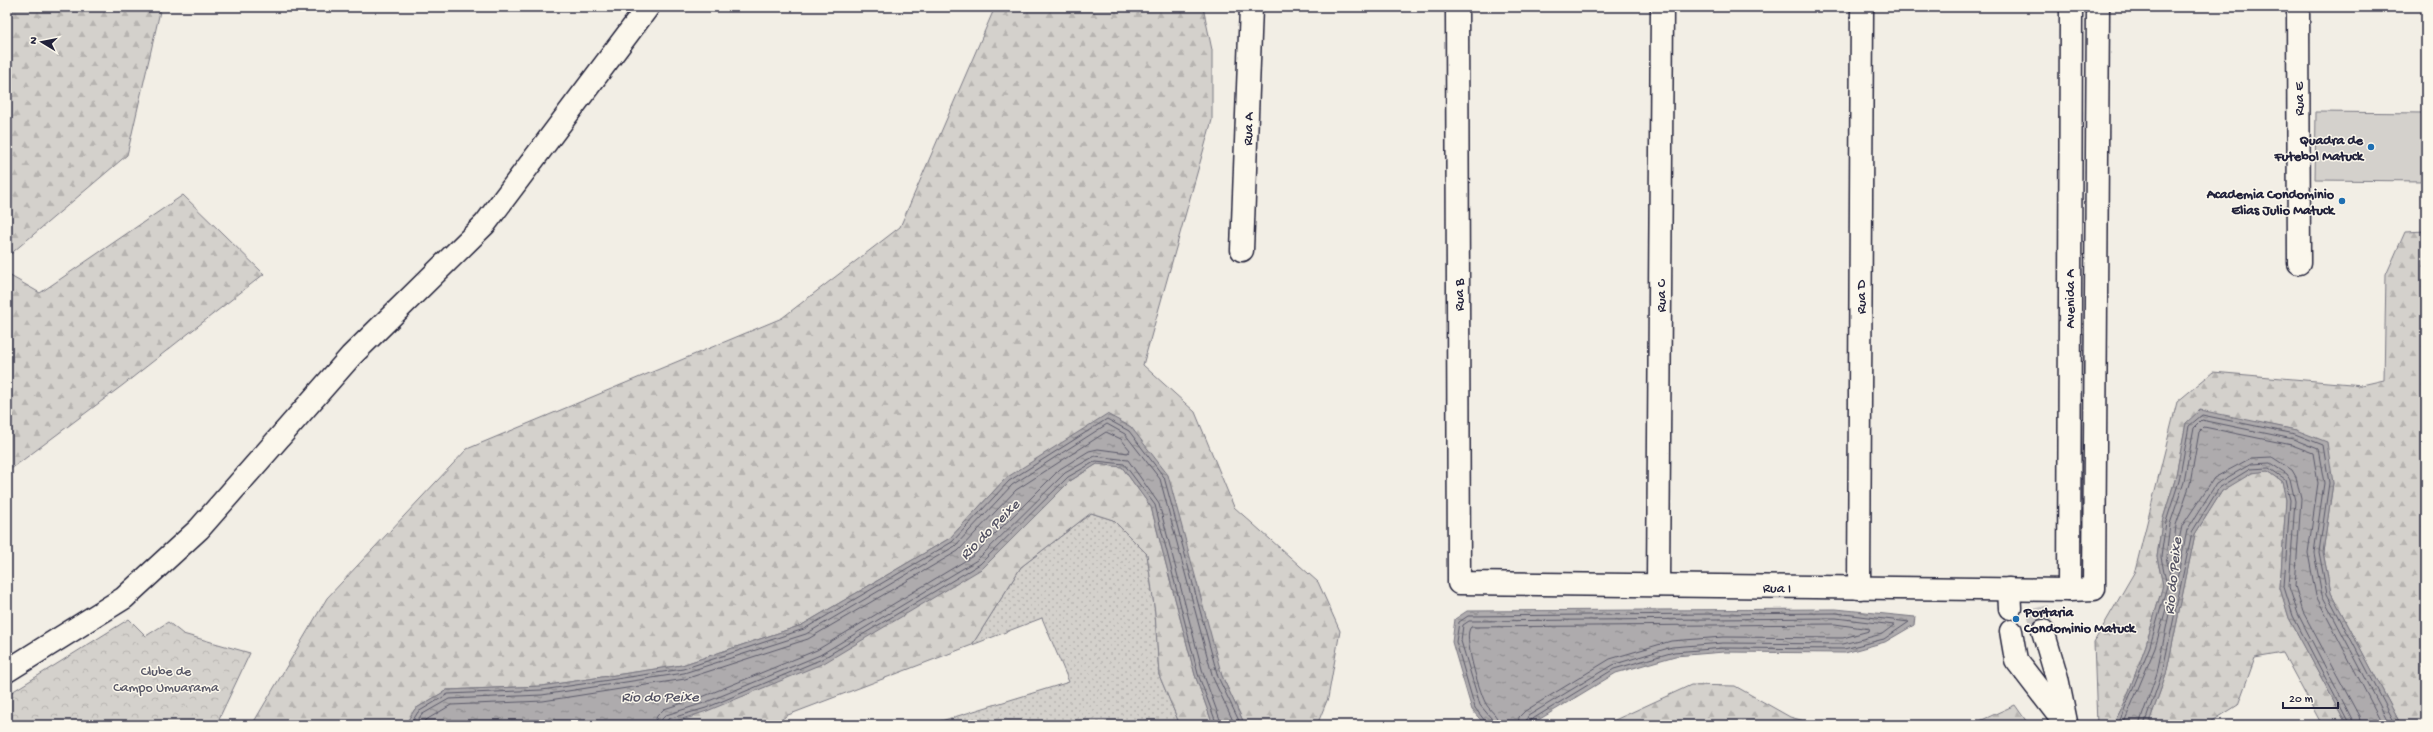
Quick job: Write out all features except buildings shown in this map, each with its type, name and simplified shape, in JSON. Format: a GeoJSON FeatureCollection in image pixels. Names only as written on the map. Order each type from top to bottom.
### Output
{"type":"FeatureCollection","features":[{"type":"Feature","properties":{"kind":"street"},"geometry":{"type":"LineString","coordinates":[[7,671],[124,598],[198,529],[351,356],[485,224],[648,7]]}},
{"type":"Feature","properties":{"kind":"street","name":"Rua A"},"geometry":{"type":"LineString","coordinates":[[1242,250],[1251,7]]}},
{"type":"Feature","properties":{"kind":"street","name":"Rua B"},"geometry":{"type":"LineString","coordinates":[[1457,7],[1460,583]]}},
{"type":"Feature","properties":{"kind":"street","name":"Rua C"},"geometry":{"type":"LineString","coordinates":[[1658,585],[1662,7]]}},
{"type":"Feature","properties":{"kind":"street","name":"Rua D"},"geometry":{"type":"LineString","coordinates":[[1859,588],[1862,7]]}},
{"type":"Feature","properties":{"kind":"street","name":"Avenida A"},"geometry":{"type":"LineString","coordinates":[[2069,590],[2071,7]]}},
{"type":"Feature","properties":{"kind":"street","name":"Avenida A"},"geometry":{"type":"LineString","coordinates":[[2094,589],[2098,7]]}},
{"type":"Feature","properties":{"kind":"street","name":"Rua E"},"geometry":{"type":"LineString","coordinates":[[2298,7],[2299,263]]}},
{"type":"Feature","properties":{"kind":"street"},"geometry":{"type":"LineString","coordinates":[[2069,317],[2096,317]]}},
{"type":"Feature","properties":{"kind":"street","name":"Rua I"},"geometry":{"type":"LineString","coordinates":[[1460,583],[1859,588],[2010,599],[2035,599],[2069,590],[2094,589]]}},
{"type":"Feature","properties":{"kind":"street"},"geometry":{"type":"LineString","coordinates":[[2011,631],[2016,660],[2067,725]]}},
{"type":"Feature","properties":{"kind":"street"},"geometry":{"type":"LineString","coordinates":[[2043,631],[2057,678],[2067,725]]}},
{"type":"Feature","properties":{"kind":"green space"},"geometry":{"type":"Polygon","coordinates":[[[7,7],[161,7],[127,155],[7,257],[7,7]]]}},
{"type":"Feature","properties":{"kind":"green space"},"geometry":{"type":"Polygon","coordinates":[[[995,7],[1203,7],[1212,50],[1212,120],[1143,365],[1195,412],[1234,507],[1318,582],[1340,631],[1328,698],[1317,725],[1245,725],[1222,676],[1131,427],[1006,478],[950,538],[802,625],[682,665],[542,686],[447,690],[415,709],[405,725],[252,725],[327,598],[467,449],[782,318],[900,227],[995,7]]]}},
{"type":"Feature","properties":{"kind":"green space","name":"Quadra de Futebol Matuck"},"geometry":{"type":"Polygon","coordinates":[[[2316,112],[2426,113],[2426,181],[2315,180],[2316,112]]]}},
{"type":"Feature","properties":{"kind":"green space"},"geometry":{"type":"Polygon","coordinates":[[[183,195],[264,274],[123,385],[7,472],[7,274],[40,293],[183,195]]]}},
{"type":"Feature","properties":{"kind":"green space"},"geometry":{"type":"Polygon","coordinates":[[[2426,231],[2426,725],[2401,725],[2331,593],[2323,552],[2333,483],[2296,430],[2249,421],[2186,423],[2175,480],[2162,522],[2157,557],[2163,585],[2146,645],[2125,702],[2113,725],[2097,725],[2094,642],[2135,571],[2177,402],[2213,372],[2362,385],[2384,380],[2386,275],[2405,232],[2426,231]]]}},
{"type":"Feature","properties":{"kind":"green space"},"geometry":{"type":"Polygon","coordinates":[[[1097,464],[1122,467],[1151,507],[1195,675],[1213,725],[1180,725],[1159,675],[1155,613],[1147,554],[1113,520],[1091,513],[1021,567],[972,645],[788,715],[773,725],[663,725],[692,717],[1036,514],[1070,481],[1097,464]]]}},
{"type":"Feature","properties":{"kind":"green space"},"geometry":{"type":"Polygon","coordinates":[[[2268,471],[2282,481],[2286,500],[2280,588],[2289,618],[2347,725],[2322,725],[2283,653],[2255,658],[2238,705],[2206,725],[2148,725],[2166,675],[2195,534],[2222,491],[2252,472],[2268,471]]]}},
{"type":"Feature","properties":{"kind":"green space"},"geometry":{"type":"Polygon","coordinates":[[[1091,513],[1113,520],[1147,554],[1155,613],[1159,675],[1180,725],[928,725],[1069,682],[1042,618],[972,645],[1021,567],[1091,513]]]}},
{"type":"Feature","properties":{"kind":"green space","name":"Clube de Campo Umuarama"},"geometry":{"type":"Polygon","coordinates":[[[129,619],[146,636],[168,622],[183,634],[250,653],[216,725],[7,725],[7,695],[129,619]]]}},
{"type":"Feature","properties":{"kind":"green space"},"geometry":{"type":"Polygon","coordinates":[[[1691,685],[1735,686],[1790,717],[1819,725],[1604,725],[1691,685]]]}},
{"type":"Feature","properties":{"kind":"green space"},"geometry":{"type":"Polygon","coordinates":[[[2015,705],[2029,725],[1971,725],[2015,705]]]}},
{"type":"Feature","properties":{"kind":"water","name":"Rio do Peixe"},"geometry":{"type":"Polygon","coordinates":[[[2200,410],[2296,430],[2327,442],[2333,483],[2323,552],[2331,593],[2401,725],[2347,725],[2289,618],[2280,588],[2286,500],[2282,481],[2268,471],[2252,473],[2222,491],[2195,534],[2166,675],[2148,725],[2113,725],[2125,702],[2146,645],[2163,585],[2157,557],[2162,522],[2175,480],[2186,423],[2200,410]]]}},
{"type":"Feature","properties":{"kind":"water","name":"Rio do Peixe"},"geometry":{"type":"Polygon","coordinates":[[[1107,414],[1131,427],[1168,475],[1222,676],[1245,725],[1213,725],[1195,675],[1151,507],[1122,467],[1097,464],[1070,481],[983,568],[824,663],[707,711],[663,725],[405,725],[415,709],[447,690],[542,686],[682,665],[802,625],[950,538],[1006,478],[1107,414]]]}},
{"type":"Feature","properties":{"kind":"water"},"geometry":{"type":"Polygon","coordinates":[[[1836,609],[1915,617],[1914,625],[1885,642],[1845,653],[1724,652],[1675,656],[1616,673],[1530,725],[1485,725],[1472,710],[1452,642],[1455,619],[1467,611],[1836,609]]]}},
{"type":"Feature","properties":{"kind":"tunnel"},"geometry":{"type":"LineString","coordinates":[[2037,608],[2043,631]]}},
{"type":"Feature","properties":{"kind":"place","name":"Quadra de Futebol Matuck"},"geometry":{"type":"Point","coordinates":[2371,147]}},
{"type":"Feature","properties":{"kind":"place","name":"Academia Condominio Elias Julio Matuck"},"geometry":{"type":"Point","coordinates":[2342,201]}},
{"type":"Feature","properties":{"kind":"place","name":"Portaria Condominio Matuck"},"geometry":{"type":"Point","coordinates":[2016,619]}}]}
